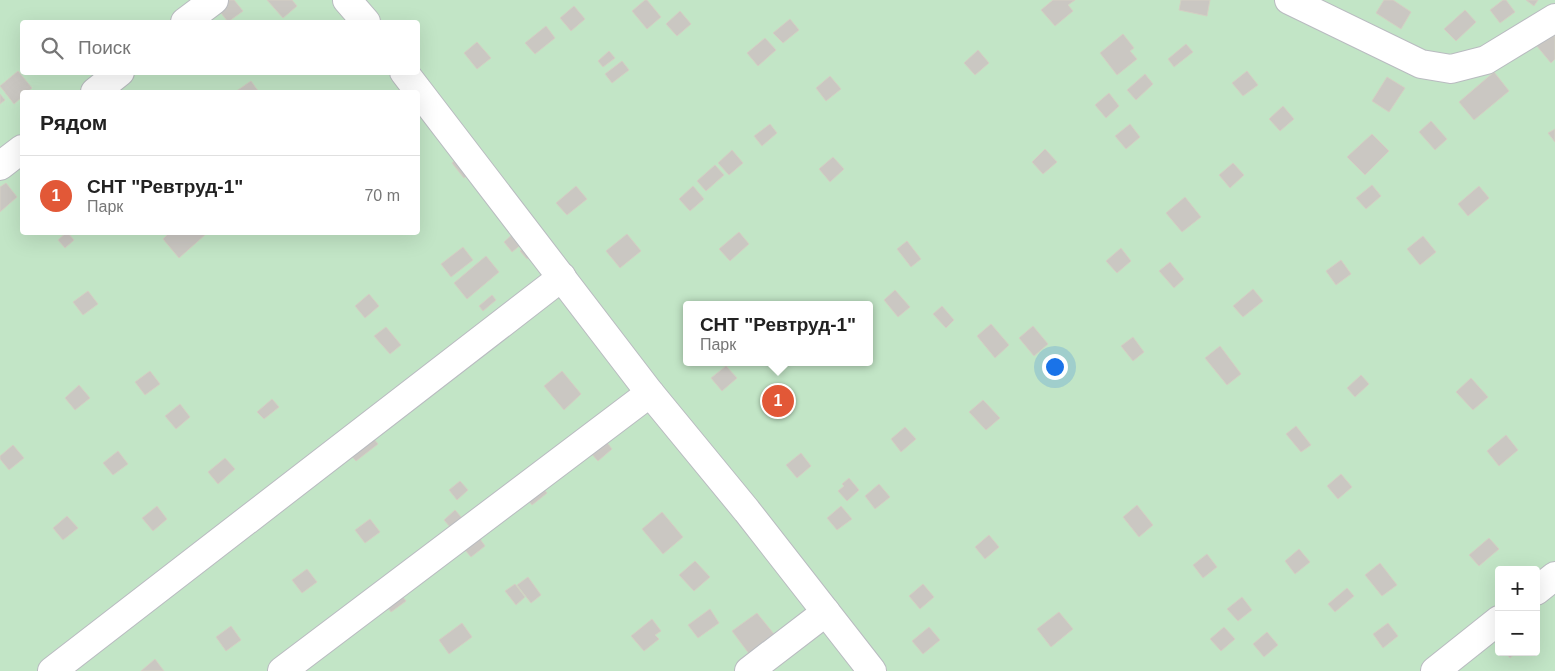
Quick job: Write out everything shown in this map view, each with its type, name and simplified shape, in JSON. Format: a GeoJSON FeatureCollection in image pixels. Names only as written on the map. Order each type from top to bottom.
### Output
{"type":"FeatureCollection","features":[{"type":"Feature","properties":{"kind":"street"},"geometry":{"type":"LineString","coordinates":[[188,20],[214,0]]}},
{"type":"Feature","properties":{"kind":"street"},"geometry":{"type":"LineString","coordinates":[[347,0],[364,20]]}},
{"type":"Feature","properties":{"kind":"street"},"geometry":{"type":"LineString","coordinates":[[1289,0],[1421,64],[1451,69],[1486,60],[1555,18]]}},
{"type":"Feature","properties":{"kind":"street"},"geometry":{"type":"LineString","coordinates":[[97,90],[116,75]]}},
{"type":"Feature","properties":{"kind":"street"},"geometry":{"type":"LineString","coordinates":[[406,75],[418,90]]}},
{"type":"Feature","properties":{"kind":"street"},"geometry":{"type":"LineString","coordinates":[[420,93],[650,393],[872,671]]}},
{"type":"Feature","properties":{"kind":"street"},"geometry":{"type":"LineString","coordinates":[[0,166],[20,150]]}},
{"type":"Feature","properties":{"kind":"street"},"geometry":{"type":"LineString","coordinates":[[52,671],[562,278]]}},
{"type":"Feature","properties":{"kind":"street"},"geometry":{"type":"LineString","coordinates":[[282,671],[650,393]]}},
{"type":"Feature","properties":{"kind":"street"},"geometry":{"type":"LineString","coordinates":[[1540,588],[1555,576]]}},
{"type":"Feature","properties":{"kind":"street"},"geometry":{"type":"LineString","coordinates":[[749,671],[826,612]]}},
{"type":"Feature","properties":{"kind":"street"},"geometry":{"type":"LineString","coordinates":[[1435,671],[1495,623]]}},
{"type":"Feature","properties":{"kind":"green space"},"geometry":{"type":"Polygon","coordinates":[[[0,0],[1555,0],[1555,671],[0,671],[0,0]]]}},
{"type":"Feature","properties":{"kind":"building"},"geometry":{"type":"Polygon","coordinates":[[[229,0],[234,0],[243,11],[231,20],[226,20],[218,9],[229,0]]]}},
{"type":"Feature","properties":{"kind":"building"},"geometry":{"type":"Polygon","coordinates":[[[267,0],[292,0],[297,6],[283,18],[267,0]]]}},
{"type":"Feature","properties":{"kind":"building"},"geometry":{"type":"Polygon","coordinates":[[[645,0],[661,17],[647,29],[632,11],[645,0]]]}},
{"type":"Feature","properties":{"kind":"building"},"geometry":{"type":"Polygon","coordinates":[[[1053,0],[1075,0],[1068,5],[1073,11],[1055,26],[1041,10],[1053,0]]]}},
{"type":"Feature","properties":{"kind":"building"},"geometry":{"type":"Polygon","coordinates":[[[1181,0],[1210,0],[1207,16],[1179,10],[1181,0]]]}},
{"type":"Feature","properties":{"kind":"building"},"geometry":{"type":"Polygon","coordinates":[[[1384,0],[1393,0],[1411,12],[1401,29],[1376,13],[1384,0]]]}},
{"type":"Feature","properties":{"kind":"building"},"geometry":{"type":"Polygon","coordinates":[[[1503,0],[1506,0],[1515,12],[1500,23],[1490,10],[1503,0]]]}},
{"type":"Feature","properties":{"kind":"building"},"geometry":{"type":"Polygon","coordinates":[[[1526,0],[1538,0],[1534,6],[1526,0]]]}},
{"type":"Feature","properties":{"kind":"building"},"geometry":{"type":"Polygon","coordinates":[[[574,6],[585,19],[571,31],[560,18],[574,6]]]}},
{"type":"Feature","properties":{"kind":"building"},"geometry":{"type":"Polygon","coordinates":[[[1465,10],[1476,22],[1456,41],[1444,29],[1465,10]]]}},
{"type":"Feature","properties":{"kind":"building"},"geometry":{"type":"Polygon","coordinates":[[[680,11],[691,24],[677,36],[666,24],[680,11]]]}},
{"type":"Feature","properties":{"kind":"building"},"geometry":{"type":"Polygon","coordinates":[[[790,19],[799,30],[783,43],[773,33],[790,19]]]}},
{"type":"Feature","properties":{"kind":"building"},"geometry":{"type":"Polygon","coordinates":[[[546,26],[555,38],[535,54],[525,43],[546,26]]]}},
{"type":"Feature","properties":{"kind":"building"},"geometry":{"type":"Polygon","coordinates":[[[1555,29],[1555,59],[1551,63],[1536,45],[1555,29]]]}},
{"type":"Feature","properties":{"kind":"building"},"geometry":{"type":"Polygon","coordinates":[[[1123,34],[1134,48],[1130,51],[1137,59],[1117,75],[1100,53],[1123,34]]]}},
{"type":"Feature","properties":{"kind":"building"},"geometry":{"type":"Polygon","coordinates":[[[765,38],[776,50],[758,66],[747,53],[765,38]]]}},
{"type":"Feature","properties":{"kind":"building"},"geometry":{"type":"Polygon","coordinates":[[[477,42],[491,58],[477,69],[464,53],[477,42]]]}},
{"type":"Feature","properties":{"kind":"building"},"geometry":{"type":"Polygon","coordinates":[[[1186,44],[1193,52],[1174,67],[1168,59],[1186,44]]]}},
{"type":"Feature","properties":{"kind":"building"},"geometry":{"type":"Polygon","coordinates":[[[978,50],[989,63],[975,75],[964,63],[978,50]]]}},
{"type":"Feature","properties":{"kind":"building"},"geometry":{"type":"Polygon","coordinates":[[[609,51],[615,58],[603,67],[598,61],[609,51]]]}},
{"type":"Feature","properties":{"kind":"building"},"geometry":{"type":"Polygon","coordinates":[[[622,61],[629,70],[612,83],[605,74],[622,61]]]}},
{"type":"Feature","properties":{"kind":"building"},"geometry":{"type":"Polygon","coordinates":[[[18,71],[32,88],[30,90],[20,90],[20,99],[14,104],[0,86],[18,71]]]}},
{"type":"Feature","properties":{"kind":"building"},"geometry":{"type":"Polygon","coordinates":[[[1247,71],[1258,85],[1243,96],[1232,83],[1247,71]]]}},
{"type":"Feature","properties":{"kind":"building"},"geometry":{"type":"Polygon","coordinates":[[[1494,72],[1509,91],[1474,120],[1459,102],[1494,72]]]}},
{"type":"Feature","properties":{"kind":"building"},"geometry":{"type":"Polygon","coordinates":[[[1145,74],[1153,84],[1136,100],[1127,90],[1145,74]]]}},
{"type":"Feature","properties":{"kind":"building"},"geometry":{"type":"Polygon","coordinates":[[[830,76],[841,89],[826,101],[816,88],[830,76]]]}},
{"type":"Feature","properties":{"kind":"building"},"geometry":{"type":"Polygon","coordinates":[[[1387,77],[1405,88],[1389,112],[1372,101],[1387,77]]]}},
{"type":"Feature","properties":{"kind":"building"},"geometry":{"type":"Polygon","coordinates":[[[251,81],[258,90],[238,90],[251,81]]]}},
{"type":"Feature","properties":{"kind":"building"},"geometry":{"type":"Polygon","coordinates":[[[1109,93],[1119,106],[1106,118],[1095,105],[1109,93]]]}},
{"type":"Feature","properties":{"kind":"building"},"geometry":{"type":"Polygon","coordinates":[[[0,94],[5,100],[0,104],[0,94]]]}},
{"type":"Feature","properties":{"kind":"building"},"geometry":{"type":"Polygon","coordinates":[[[1283,106],[1294,119],[1280,131],[1269,119],[1283,106]]]}},
{"type":"Feature","properties":{"kind":"building"},"geometry":{"type":"Polygon","coordinates":[[[1431,121],[1447,139],[1435,150],[1419,132],[1431,121]]]}},
{"type":"Feature","properties":{"kind":"building"},"geometry":{"type":"Polygon","coordinates":[[[770,124],[777,133],[762,146],[754,136],[770,124]]]}},
{"type":"Feature","properties":{"kind":"building"},"geometry":{"type":"Polygon","coordinates":[[[1130,124],[1140,137],[1126,149],[1115,136],[1130,124]]]}},
{"type":"Feature","properties":{"kind":"building"},"geometry":{"type":"Polygon","coordinates":[[[1555,129],[1555,142],[1548,133],[1555,129]]]}},
{"type":"Feature","properties":{"kind":"building"},"geometry":{"type":"Polygon","coordinates":[[[1372,134],[1389,151],[1365,175],[1347,157],[1372,134]]]}},
{"type":"Feature","properties":{"kind":"building"},"geometry":{"type":"Polygon","coordinates":[[[1045,149],[1057,162],[1043,174],[1032,162],[1045,149]]]}},
{"type":"Feature","properties":{"kind":"building"},"geometry":{"type":"Polygon","coordinates":[[[732,150],[743,163],[729,175],[718,163],[732,150]]]}},
{"type":"Feature","properties":{"kind":"building"},"geometry":{"type":"Polygon","coordinates":[[[833,157],[844,169],[830,182],[819,169],[833,157]]]}},
{"type":"Feature","properties":{"kind":"building"},"geometry":{"type":"Polygon","coordinates":[[[458,158],[470,173],[464,178],[452,163],[458,158]]]}},
{"type":"Feature","properties":{"kind":"building"},"geometry":{"type":"Polygon","coordinates":[[[1233,163],[1244,175],[1230,188],[1219,175],[1233,163]]]}},
{"type":"Feature","properties":{"kind":"building"},"geometry":{"type":"Polygon","coordinates":[[[715,165],[724,175],[706,191],[697,181],[715,165]]]}},
{"type":"Feature","properties":{"kind":"building"},"geometry":{"type":"Polygon","coordinates":[[[6,183],[17,197],[0,212],[0,187],[6,183]]]}},
{"type":"Feature","properties":{"kind":"building"},"geometry":{"type":"Polygon","coordinates":[[[1372,185],[1381,196],[1366,209],[1356,198],[1372,185]]]}},
{"type":"Feature","properties":{"kind":"building"},"geometry":{"type":"Polygon","coordinates":[[[576,186],[587,199],[567,215],[556,203],[576,186]]]}},
{"type":"Feature","properties":{"kind":"building"},"geometry":{"type":"Polygon","coordinates":[[[693,186],[704,199],[690,211],[679,199],[693,186]]]}},
{"type":"Feature","properties":{"kind":"building"},"geometry":{"type":"Polygon","coordinates":[[[1479,186],[1489,198],[1468,216],[1458,204],[1479,186]]]}},
{"type":"Feature","properties":{"kind":"building"},"geometry":{"type":"Polygon","coordinates":[[[1185,197],[1201,217],[1182,232],[1166,213],[1185,197]]]}},
{"type":"Feature","properties":{"kind":"building"},"geometry":{"type":"Polygon","coordinates":[[[515,232],[523,243],[512,252],[504,242],[515,232]]]}},
{"type":"Feature","properties":{"kind":"building"},"geometry":{"type":"Polygon","coordinates":[[[739,232],[749,244],[730,261],[719,249],[739,232]]]}},
{"type":"Feature","properties":{"kind":"building"},"geometry":{"type":"Polygon","coordinates":[[[627,234],[641,251],[620,268],[606,251],[627,234]]]}},
{"type":"Feature","properties":{"kind":"building"},"geometry":{"type":"Polygon","coordinates":[[[64,235],[70,235],[74,240],[65,248],[58,240],[64,235]]]}},
{"type":"Feature","properties":{"kind":"building"},"geometry":{"type":"Polygon","coordinates":[[[167,235],[205,235],[179,258],[163,239],[167,235]]]}},
{"type":"Feature","properties":{"kind":"building"},"geometry":{"type":"Polygon","coordinates":[[[1423,236],[1436,252],[1420,265],[1407,249],[1423,236]]]}},
{"type":"Feature","properties":{"kind":"building"},"geometry":{"type":"Polygon","coordinates":[[[907,241],[921,259],[911,267],[897,249],[907,241]]]}},
{"type":"Feature","properties":{"kind":"building"},"geometry":{"type":"Polygon","coordinates":[[[527,246],[533,254],[527,259],[520,251],[527,246]]]}},
{"type":"Feature","properties":{"kind":"building"},"geometry":{"type":"Polygon","coordinates":[[[463,247],[473,260],[451,277],[441,264],[463,247]]]}},
{"type":"Feature","properties":{"kind":"building"},"geometry":{"type":"Polygon","coordinates":[[[1121,248],[1131,261],[1117,273],[1106,261],[1121,248]]]}},
{"type":"Feature","properties":{"kind":"building"},"geometry":{"type":"Polygon","coordinates":[[[486,256],[499,272],[467,299],[454,283],[486,256]]]}},
{"type":"Feature","properties":{"kind":"building"},"geometry":{"type":"Polygon","coordinates":[[[1341,260],[1351,274],[1336,285],[1326,271],[1341,260]]]}},
{"type":"Feature","properties":{"kind":"building"},"geometry":{"type":"Polygon","coordinates":[[[1170,262],[1184,279],[1174,288],[1159,271],[1170,262]]]}},
{"type":"Feature","properties":{"kind":"building"},"geometry":{"type":"Polygon","coordinates":[[[1253,289],[1263,301],[1243,317],[1233,306],[1253,289]]]}},
{"type":"Feature","properties":{"kind":"building"},"geometry":{"type":"Polygon","coordinates":[[[895,290],[910,307],[898,317],[884,300],[895,290]]]}},
{"type":"Feature","properties":{"kind":"building"},"geometry":{"type":"Polygon","coordinates":[[[88,291],[98,304],[83,315],[73,302],[88,291]]]}},
{"type":"Feature","properties":{"kind":"building"},"geometry":{"type":"Polygon","coordinates":[[[369,294],[379,306],[365,318],[355,306],[369,294]]]}},
{"type":"Feature","properties":{"kind":"building"},"geometry":{"type":"Polygon","coordinates":[[[492,295],[496,300],[483,311],[479,306],[492,295]]]}},
{"type":"Feature","properties":{"kind":"building"},"geometry":{"type":"Polygon","coordinates":[[[942,306],[954,320],[946,328],[933,314],[942,306]]]}},
{"type":"Feature","properties":{"kind":"building"},"geometry":{"type":"Polygon","coordinates":[[[991,324],[1009,345],[995,358],[977,336],[991,324]]]}},
{"type":"Feature","properties":{"kind":"building"},"geometry":{"type":"Polygon","coordinates":[[[1033,326],[1048,344],[1034,356],[1019,338],[1033,326]]]}},
{"type":"Feature","properties":{"kind":"building"},"geometry":{"type":"Polygon","coordinates":[[[386,327],[401,345],[390,354],[374,336],[386,327]]]}},
{"type":"Feature","properties":{"kind":"building"},"geometry":{"type":"Polygon","coordinates":[[[1133,337],[1144,352],[1133,361],[1121,346],[1133,337]]]}},
{"type":"Feature","properties":{"kind":"building"},"geometry":{"type":"Polygon","coordinates":[[[1220,346],[1241,374],[1227,385],[1205,358],[1220,346]]]}},
{"type":"Feature","properties":{"kind":"building"},"geometry":{"type":"Polygon","coordinates":[[[726,366],[737,378],[722,391],[711,378],[726,366]]]}},
{"type":"Feature","properties":{"kind":"building"},"geometry":{"type":"Polygon","coordinates":[[[150,371],[160,384],[145,395],[135,382],[150,371]]]}},
{"type":"Feature","properties":{"kind":"building"},"geometry":{"type":"Polygon","coordinates":[[[562,371],[581,394],[564,410],[544,386],[562,371]]]}},
{"type":"Feature","properties":{"kind":"building"},"geometry":{"type":"Polygon","coordinates":[[[1361,375],[1369,384],[1355,397],[1347,388],[1361,375]]]}},
{"type":"Feature","properties":{"kind":"building"},"geometry":{"type":"Polygon","coordinates":[[[1471,378],[1488,397],[1473,410],[1456,392],[1471,378]]]}},
{"type":"Feature","properties":{"kind":"building"},"geometry":{"type":"Polygon","coordinates":[[[79,385],[90,398],[75,410],[65,398],[79,385]]]}},
{"type":"Feature","properties":{"kind":"building"},"geometry":{"type":"Polygon","coordinates":[[[780,385],[791,398],[777,410],[766,398],[780,385]]]}},
{"type":"Feature","properties":{"kind":"building"},"geometry":{"type":"Polygon","coordinates":[[[272,399],[279,407],[264,419],[257,412],[272,399]]]}},
{"type":"Feature","properties":{"kind":"building"},"geometry":{"type":"Polygon","coordinates":[[[983,400],[1000,418],[986,430],[969,412],[983,400]]]}},
{"type":"Feature","properties":{"kind":"building"},"geometry":{"type":"Polygon","coordinates":[[[180,404],[190,417],[176,429],[165,416],[180,404]]]}},
{"type":"Feature","properties":{"kind":"building"},"geometry":{"type":"Polygon","coordinates":[[[1296,426],[1311,445],[1301,452],[1286,434],[1296,426]]]}},
{"type":"Feature","properties":{"kind":"building"},"geometry":{"type":"Polygon","coordinates":[[[905,427],[916,439],[901,452],[891,439],[905,427]]]}},
{"type":"Feature","properties":{"kind":"building"},"geometry":{"type":"Polygon","coordinates":[[[367,431],[378,444],[356,461],[345,449],[367,431]]]}},
{"type":"Feature","properties":{"kind":"building"},"geometry":{"type":"Polygon","coordinates":[[[1506,435],[1518,450],[1499,466],[1487,451],[1506,435]]]}},
{"type":"Feature","properties":{"kind":"building"},"geometry":{"type":"Polygon","coordinates":[[[604,439],[612,449],[598,461],[589,451],[604,439]]]}},
{"type":"Feature","properties":{"kind":"building"},"geometry":{"type":"Polygon","coordinates":[[[13,445],[24,458],[9,470],[0,459],[0,456],[13,445]]]}},
{"type":"Feature","properties":{"kind":"building"},"geometry":{"type":"Polygon","coordinates":[[[118,451],[128,464],[113,475],[103,463],[118,451]]]}},
{"type":"Feature","properties":{"kind":"building"},"geometry":{"type":"Polygon","coordinates":[[[801,453],[811,466],[797,478],[786,465],[801,453]]]}},
{"type":"Feature","properties":{"kind":"building"},"geometry":{"type":"Polygon","coordinates":[[[225,458],[235,469],[218,484],[208,472],[225,458]]]}},
{"type":"Feature","properties":{"kind":"building"},"geometry":{"type":"Polygon","coordinates":[[[1341,474],[1352,487],[1338,499],[1327,486],[1341,474]]]}},
{"type":"Feature","properties":{"kind":"building"},"geometry":{"type":"Polygon","coordinates":[[[849,478],[859,490],[847,501],[838,491],[849,478]]]}},
{"type":"Feature","properties":{"kind":"building"},"geometry":{"type":"Polygon","coordinates":[[[536,480],[547,493],[532,505],[522,492],[536,480]]]}},
{"type":"Feature","properties":{"kind":"building"},"geometry":{"type":"Polygon","coordinates":[[[460,481],[468,490],[457,500],[449,490],[460,481]]]}},
{"type":"Feature","properties":{"kind":"building"},"geometry":{"type":"Polygon","coordinates":[[[879,484],[890,497],[875,509],[865,496],[879,484]]]}},
{"type":"Feature","properties":{"kind":"building"},"geometry":{"type":"Polygon","coordinates":[[[1137,505],[1153,525],[1139,537],[1123,517],[1137,505]]]}},
{"type":"Feature","properties":{"kind":"building"},"geometry":{"type":"Polygon","coordinates":[[[157,506],[167,519],[153,531],[142,518],[157,506]]]}},
{"type":"Feature","properties":{"kind":"building"},"geometry":{"type":"Polygon","coordinates":[[[841,506],[852,519],[837,530],[827,518],[841,506]]]}},
{"type":"Feature","properties":{"kind":"building"},"geometry":{"type":"Polygon","coordinates":[[[455,510],[468,525],[457,535],[444,520],[455,510]]]}},
{"type":"Feature","properties":{"kind":"building"},"geometry":{"type":"Polygon","coordinates":[[[662,512],[683,537],[663,554],[642,529],[662,512]]]}},
{"type":"Feature","properties":{"kind":"building"},"geometry":{"type":"Polygon","coordinates":[[[67,516],[78,528],[63,540],[53,528],[67,516]]]}},
{"type":"Feature","properties":{"kind":"building"},"geometry":{"type":"Polygon","coordinates":[[[370,519],[380,532],[365,543],[355,530],[370,519]]]}},
{"type":"Feature","properties":{"kind":"building"},"geometry":{"type":"Polygon","coordinates":[[[475,532],[485,546],[471,557],[460,544],[475,532]]]}},
{"type":"Feature","properties":{"kind":"building"},"geometry":{"type":"Polygon","coordinates":[[[989,535],[999,547],[985,559],[975,547],[989,535]]]}},
{"type":"Feature","properties":{"kind":"building"},"geometry":{"type":"Polygon","coordinates":[[[1489,538],[1499,549],[1479,566],[1469,555],[1489,538]]]}},
{"type":"Feature","properties":{"kind":"building"},"geometry":{"type":"Polygon","coordinates":[[[1299,549],[1310,562],[1295,574],[1285,561],[1299,549]]]}},
{"type":"Feature","properties":{"kind":"building"},"geometry":{"type":"Polygon","coordinates":[[[1207,554],[1217,567],[1203,578],[1193,565],[1207,554]]]}},
{"type":"Feature","properties":{"kind":"building"},"geometry":{"type":"Polygon","coordinates":[[[695,561],[710,577],[694,591],[679,575],[695,561]]]}},
{"type":"Feature","properties":{"kind":"building"},"geometry":{"type":"Polygon","coordinates":[[[1380,563],[1397,585],[1382,596],[1365,575],[1380,563]]]}},
{"type":"Feature","properties":{"kind":"building"},"geometry":{"type":"Polygon","coordinates":[[[307,569],[317,582],[302,593],[292,580],[307,569]]]}},
{"type":"Feature","properties":{"kind":"building"},"geometry":{"type":"Polygon","coordinates":[[[528,577],[541,595],[531,603],[517,585],[528,577]]]}},
{"type":"Feature","properties":{"kind":"building"},"geometry":{"type":"Polygon","coordinates":[[[515,584],[525,597],[516,605],[505,591],[515,584]]]}},
{"type":"Feature","properties":{"kind":"building"},"geometry":{"type":"Polygon","coordinates":[[[923,584],[934,597],[920,609],[909,596],[923,584]]]}},
{"type":"Feature","properties":{"kind":"building"},"geometry":{"type":"Polygon","coordinates":[[[396,588],[406,601],[391,612],[382,599],[396,588]]]}},
{"type":"Feature","properties":{"kind":"building"},"geometry":{"type":"Polygon","coordinates":[[[1347,588],[1354,596],[1335,612],[1328,604],[1347,588]]]}},
{"type":"Feature","properties":{"kind":"building"},"geometry":{"type":"Polygon","coordinates":[[[1242,597],[1252,610],[1238,621],[1227,609],[1242,597]]]}},
{"type":"Feature","properties":{"kind":"building"},"geometry":{"type":"Polygon","coordinates":[[[710,609],[719,623],[698,638],[688,625],[710,609]]]}},
{"type":"Feature","properties":{"kind":"building"},"geometry":{"type":"Polygon","coordinates":[[[1059,612],[1073,629],[1051,647],[1037,629],[1059,612]]]}},
{"type":"Feature","properties":{"kind":"building"},"geometry":{"type":"Polygon","coordinates":[[[757,613],[778,639],[753,659],[732,631],[757,613]]]}},
{"type":"Feature","properties":{"kind":"building"},"geometry":{"type":"Polygon","coordinates":[[[652,619],[661,631],[655,635],[659,639],[644,651],[631,636],[652,619]]]}},
{"type":"Feature","properties":{"kind":"building"},"geometry":{"type":"Polygon","coordinates":[[[462,623],[472,637],[449,654],[439,640],[462,623]]]}},
{"type":"Feature","properties":{"kind":"building"},"geometry":{"type":"Polygon","coordinates":[[[1388,623],[1398,636],[1383,648],[1373,634],[1388,623]]]}},
{"type":"Feature","properties":{"kind":"building"},"geometry":{"type":"Polygon","coordinates":[[[231,626],[241,640],[226,651],[216,637],[231,626]]]}},
{"type":"Feature","properties":{"kind":"building"},"geometry":{"type":"Polygon","coordinates":[[[929,627],[940,640],[923,654],[912,641],[929,627]]]}},
{"type":"Feature","properties":{"kind":"building"},"geometry":{"type":"Polygon","coordinates":[[[1224,627],[1235,639],[1221,651],[1210,639],[1224,627]]]}},
{"type":"Feature","properties":{"kind":"building"},"geometry":{"type":"Polygon","coordinates":[[[1267,632],[1278,645],[1264,657],[1253,644],[1267,632]]]}},
{"type":"Feature","properties":{"kind":"building"},"geometry":{"type":"Polygon","coordinates":[[[155,659],[164,671],[141,671],[155,659]]]}},
{"type":"Feature","properties":{"kind":"place","name":"СНТ \"Ревтруд-1\""},"geometry":{"type":"Point","coordinates":[778,401]}}]}
